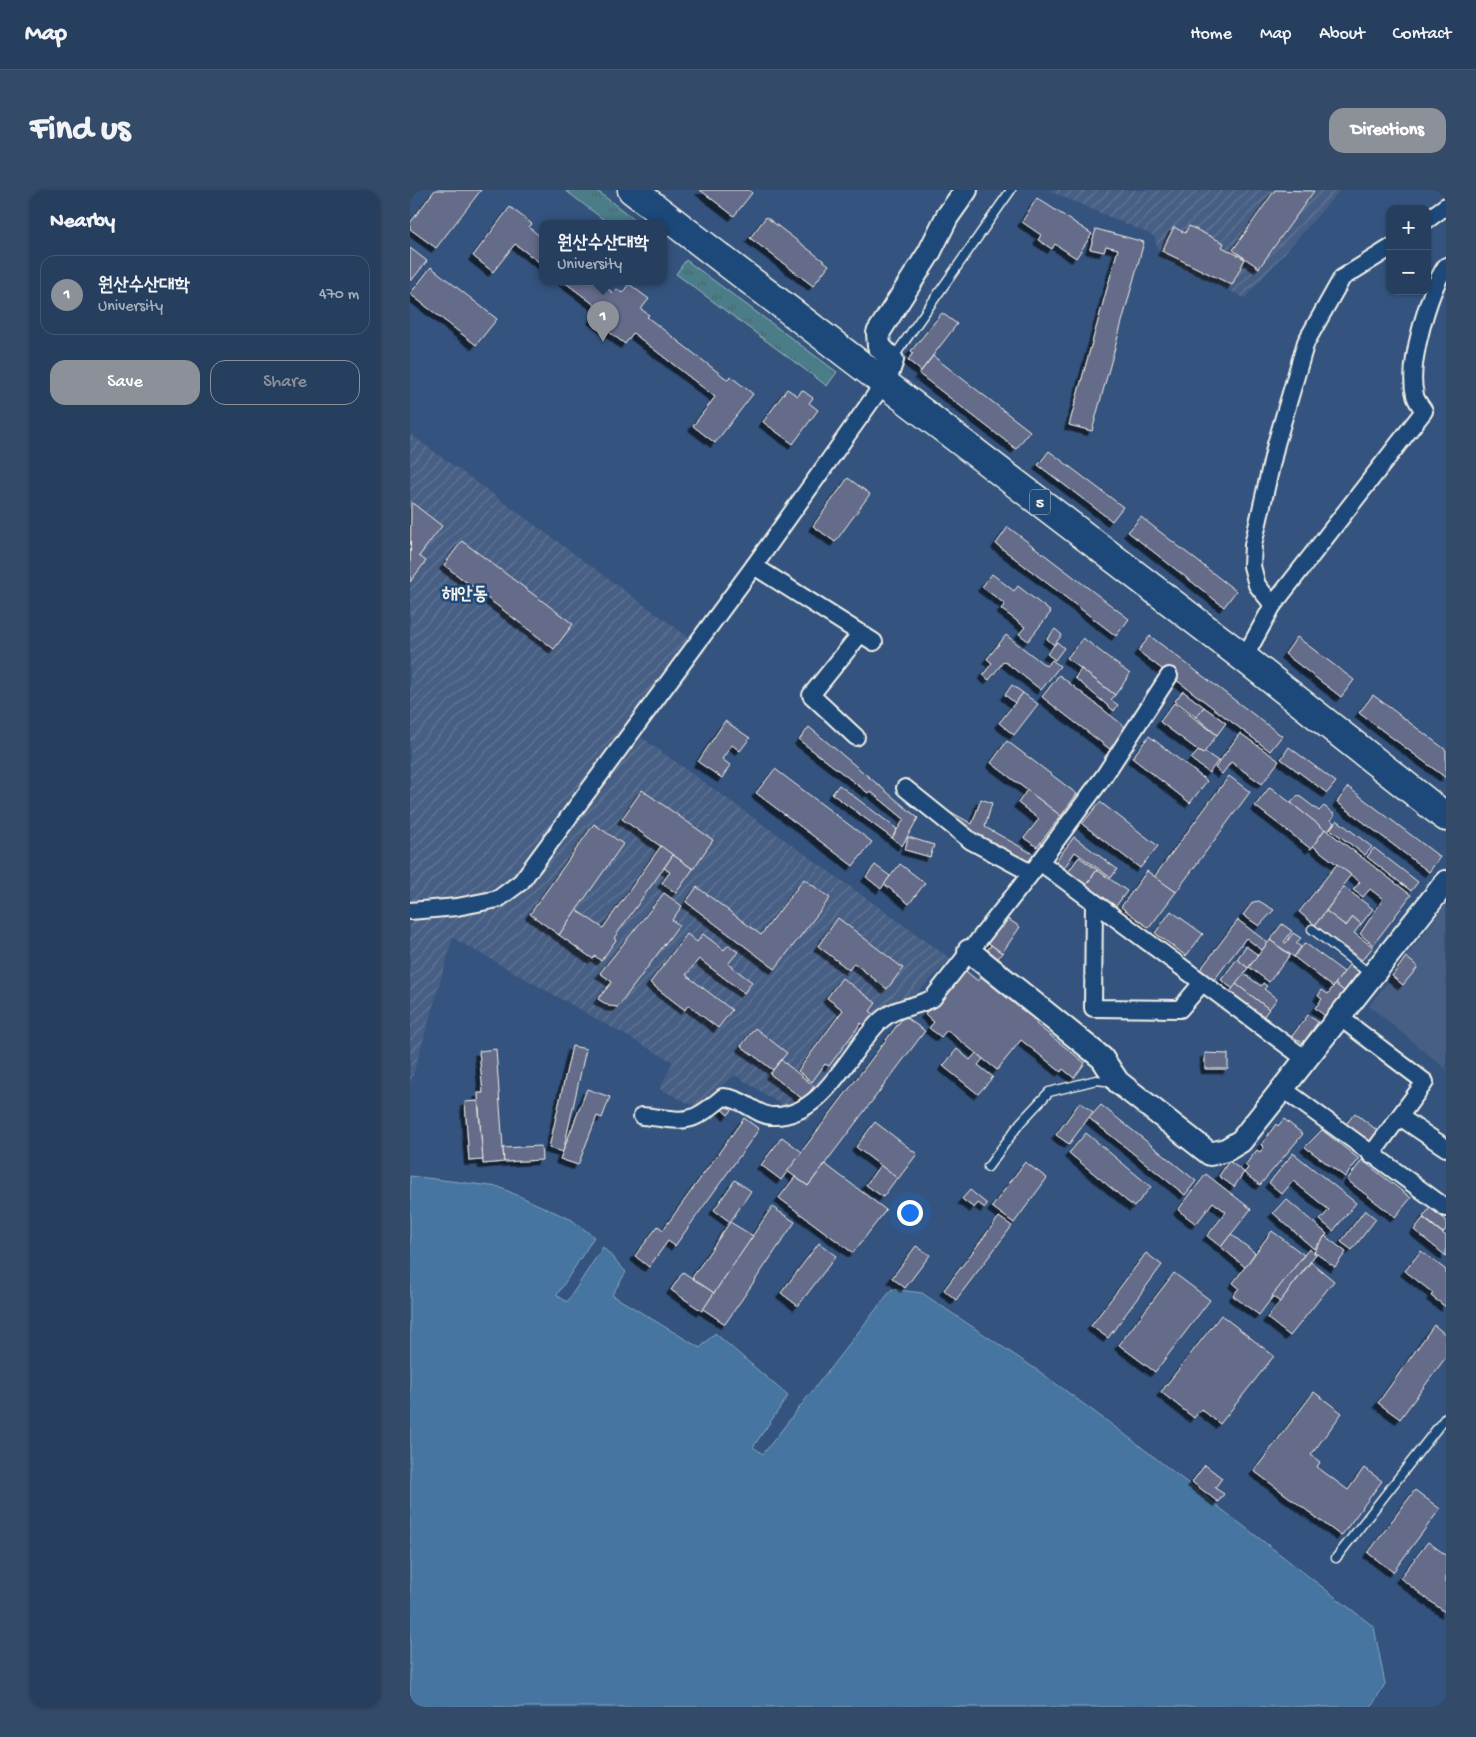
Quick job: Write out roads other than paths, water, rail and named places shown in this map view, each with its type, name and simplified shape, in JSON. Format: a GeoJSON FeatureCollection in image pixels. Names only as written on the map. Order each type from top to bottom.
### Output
{"type":"FeatureCollection","features":[{"type":"Feature","properties":{"kind":"highway","name":"5"},"geometry":{"type":"LineString","coordinates":[[632,190],[888,372],[1244,658],[1446,817]]}},
{"type":"Feature","properties":{"kind":"street"},"geometry":{"type":"LineString","coordinates":[[410,911],[456,907],[498,899],[521,882],[754,566],[888,372],[879,346],[878,333],[929,253],[947,217],[966,190]]}},
{"type":"Feature","properties":{"kind":"street"},"geometry":{"type":"LineString","coordinates":[[1431,217],[1446,206]]}},
{"type":"Feature","properties":{"kind":"street"},"geometry":{"type":"LineString","coordinates":[[1273,605],[1257,585],[1252,566],[1253,545],[1276,444],[1306,342],[1342,278],[1387,250]]}},
{"type":"Feature","properties":{"kind":"street"},"geometry":{"type":"LineString","coordinates":[[1244,658],[1273,605],[1424,411],[1415,396],[1414,362],[1432,293],[1446,266]]}},
{"type":"Feature","properties":{"kind":"street"},"geometry":{"type":"LineString","coordinates":[[754,566],[867,638],[812,695],[856,737]]}},
{"type":"Feature","properties":{"kind":"street"},"geometry":{"type":"LineString","coordinates":[[642,1116],[687,1121],[702,1116],[724,1097],[735,1098],[770,1116],[793,1114],[815,1102],[880,1020],[904,1006],[918,1006],[934,998],[1104,776],[1169,676]]}},
{"type":"Feature","properties":{"kind":"street"},"geometry":{"type":"LineString","coordinates":[[906,788],[971,841],[1035,868],[1094,904],[1304,1058]]}},
{"type":"Feature","properties":{"kind":"street"},"geometry":{"type":"LineString","coordinates":[[969,951],[1102,1058],[1118,1082],[1210,1154],[1226,1150],[1241,1141],[1304,1058],[1446,882]]}},
{"type":"Feature","properties":{"kind":"street"},"geometry":{"type":"LineString","coordinates":[[1094,904],[1093,1008],[1180,1009],[1202,983]]}},
{"type":"Feature","properties":{"kind":"street"},"geometry":{"type":"LineString","coordinates":[[1338,1016],[1424,1082],[1371,1154]]}},
{"type":"Feature","properties":{"kind":"street"},"geometry":{"type":"LineString","coordinates":[[1282,1088],[1446,1208]]}},
{"type":"Feature","properties":{"kind":"street"},"geometry":{"type":"LineString","coordinates":[[1400,1117],[1446,1148]]}},
{"type":"Feature","properties":{"kind":"lane"},"geometry":{"type":"LineString","coordinates":[[888,372],[1012,190]]}},
{"type":"Feature","properties":{"kind":"lane"},"geometry":{"type":"LineString","coordinates":[[1312,929],[1371,975]]}},
{"type":"Feature","properties":{"kind":"lane"},"geometry":{"type":"LineString","coordinates":[[988,1167],[1020,1123],[1049,1092],[1096,1080],[1118,1082]]}},
{"type":"Feature","properties":{"kind":"lane"},"geometry":{"type":"LineString","coordinates":[[1336,1558],[1446,1417]]}},
{"type":"Feature","properties":{"kind":"place","name":"원산수산대학"},"geometry":{"type":"Point","coordinates":[603,342]}},
{"type":"Feature","properties":{"kind":"district","name":"해안동"},"geometry":{"type":"Point","coordinates":[465,592]}}]}
